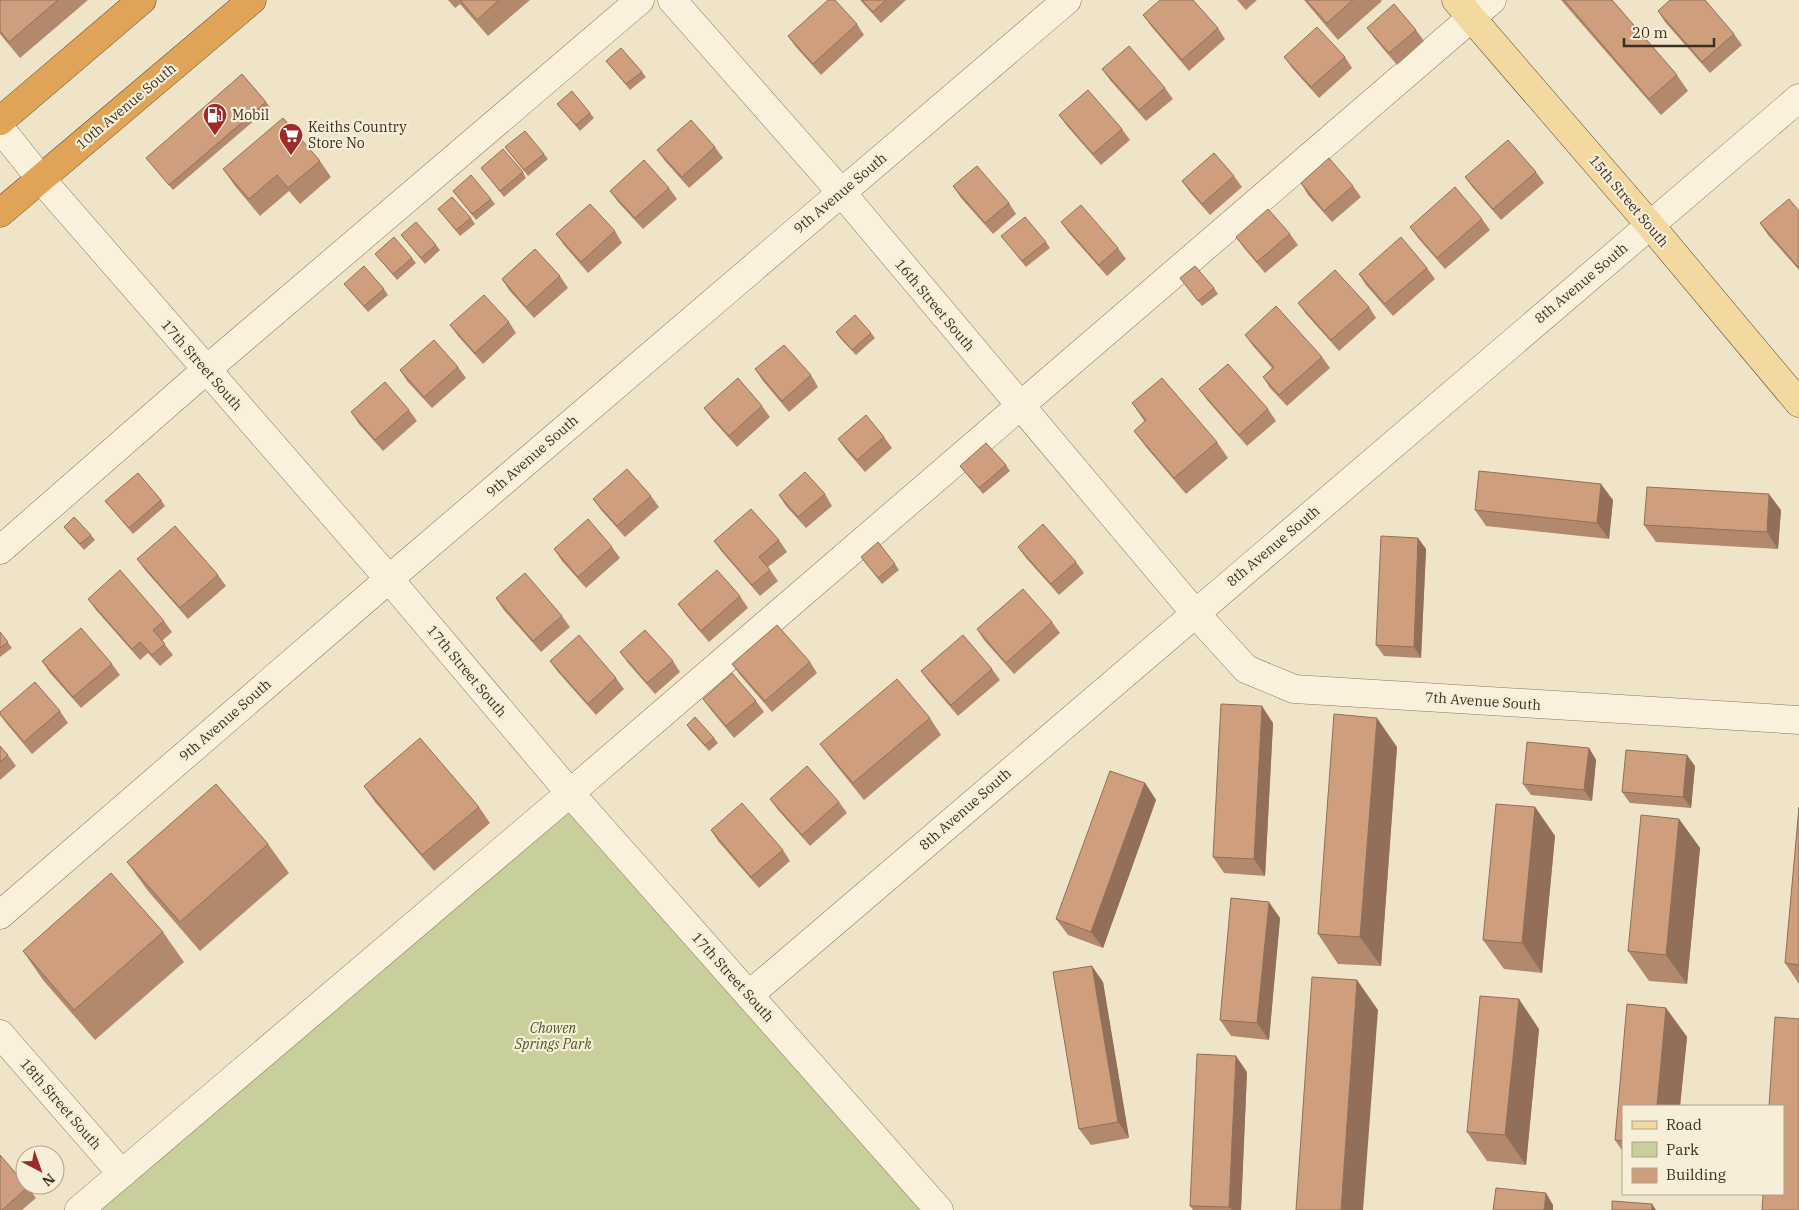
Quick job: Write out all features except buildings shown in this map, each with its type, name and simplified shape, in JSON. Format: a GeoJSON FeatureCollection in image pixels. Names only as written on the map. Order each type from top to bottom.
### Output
{"type":"FeatureCollection","features":[{"type":"Feature","properties":{"kind":"highway"},"geometry":{"type":"LineString","coordinates":[[0,121],[142,0]]}},
{"type":"Feature","properties":{"kind":"highway","name":"10th Avenue South"},"geometry":{"type":"LineString","coordinates":[[0,213],[252,0]]}},
{"type":"Feature","properties":{"kind":"main road","name":"15th Street South"},"geometry":{"type":"LineString","coordinates":[[1464,9],[1650,225],[1799,403]]}},
{"type":"Feature","properties":{"kind":"street"},"geometry":{"type":"LineString","coordinates":[[0,550],[206,370],[640,0]]}},
{"type":"Feature","properties":{"kind":"street","name":"16th Street South"},"geometry":{"type":"LineString","coordinates":[[672,0],[841,192],[1195,613]]}},
{"type":"Feature","properties":{"kind":"street","name":"9th Avenue South"},"geometry":{"type":"LineString","coordinates":[[0,915],[389,579],[1067,0]]}},
{"type":"Feature","properties":{"kind":"street"},"geometry":{"type":"LineString","coordinates":[[79,1210],[570,792],[1019,405],[1464,9],[1492,0]]}},
{"type":"Feature","properties":{"kind":"street","name":"8th Avenue South"},"geometry":{"type":"LineString","coordinates":[[748,995],[1799,98]]}},
{"type":"Feature","properties":{"kind":"street","name":"17th Street South"},"geometry":{"type":"LineString","coordinates":[[0,128],[40,178],[389,579],[570,792],[939,1210]]}},
{"type":"Feature","properties":{"kind":"street","name":"7th Avenue South"},"geometry":{"type":"LineString","coordinates":[[1195,613],[1246,669],[1294,689],[1799,720]]}},
{"type":"Feature","properties":{"kind":"street","name":"18th Street South"},"geometry":{"type":"LineString","coordinates":[[0,1034],[122,1174]]}},
{"type":"Feature","properties":{"kind":"green space","name":"Chowen Springs Park"},"geometry":{"type":"Polygon","coordinates":[[[570,793],[938,1210],[79,1210],[570,793]]]}},
{"type":"Feature","properties":{"kind":"place","name":"Mobil"},"geometry":{"type":"Point","coordinates":[215,136]}},
{"type":"Feature","properties":{"kind":"place","name":"Keiths Country Store No"},"geometry":{"type":"Point","coordinates":[291,156]}}]}
